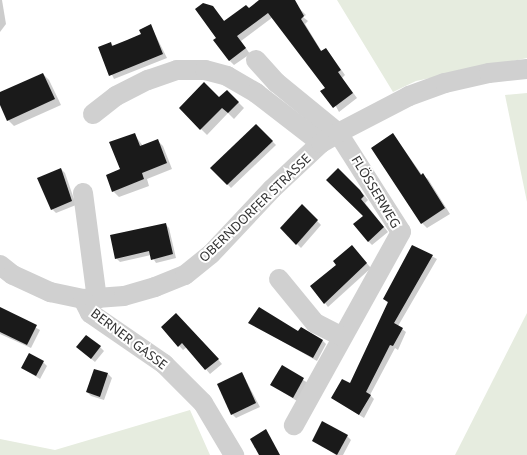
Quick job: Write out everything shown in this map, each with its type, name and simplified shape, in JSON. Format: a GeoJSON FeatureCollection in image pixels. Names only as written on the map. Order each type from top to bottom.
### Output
{"type":"FeatureCollection","features":[{"type":"Feature","properties":{"kind":"street"},"geometry":{"type":"LineString","coordinates":[[256,60],[277,83],[338,133]]}},
{"type":"Feature","properties":{"kind":"street","name":"OBERNDORFER STRASSE"},"geometry":{"type":"LineString","coordinates":[[0,265],[13,275],[50,292],[90,299],[124,296],[185,275],[211,254],[272,189],[321,143],[409,96],[445,83],[489,72],[527,69]]}},
{"type":"Feature","properties":{"kind":"street","name":"OBERNDORFER STRASSE"},"geometry":{"type":"LineString","coordinates":[[93,114],[116,96],[148,80],[177,70],[205,70],[227,76],[256,93],[321,143]]}},
{"type":"Feature","properties":{"kind":"street","name":"FLÖSSERWEG"},"geometry":{"type":"LineString","coordinates":[[294,425],[312,395],[341,336],[401,232],[338,133]]}},
{"type":"Feature","properties":{"kind":"street"},"geometry":{"type":"LineString","coordinates":[[83,193],[90,299]]}},
{"type":"Feature","properties":{"kind":"street"},"geometry":{"type":"LineString","coordinates":[[279,280],[315,323],[341,336]]}},
{"type":"Feature","properties":{"kind":"street","name":"BERNER GASSE"},"geometry":{"type":"LineString","coordinates":[[90,299],[90,313],[164,364],[203,403],[234,455]]}},
{"type":"Feature","properties":{"kind":"shaded area"},"geometry":{"type":"Polygon","coordinates":[[[337,0],[527,0],[527,58],[416,81],[393,92],[337,0]]]}},
{"type":"Feature","properties":{"kind":"shaded area"},"geometry":{"type":"Polygon","coordinates":[[[527,93],[527,202],[505,95],[527,93]]]}},
{"type":"Feature","properties":{"kind":"shaded area"},"geometry":{"type":"Polygon","coordinates":[[[527,313],[527,455],[455,455],[527,313]]]}},
{"type":"Feature","properties":{"kind":"shaded area"},"geometry":{"type":"Polygon","coordinates":[[[190,410],[210,455],[0,455],[0,439],[55,450],[190,410]]]}},
{"type":"Feature","properties":{"kind":"building"},"geometry":{"type":"Polygon","coordinates":[[[259,0],[295,0],[304,16],[301,19],[321,51],[326,48],[341,70],[338,72],[353,93],[333,108],[320,91],[325,88],[268,13],[237,36],[246,48],[229,61],[213,40],[216,38],[195,9],[203,3],[213,6],[224,21],[246,5],[249,8],[259,0]]]}},
{"type":"Feature","properties":{"kind":"building"},"geometry":{"type":"Polygon","coordinates":[[[151,24],[163,54],[109,76],[98,47],[111,42],[112,46],[141,34],[139,30],[151,24]]]}},
{"type":"Feature","properties":{"kind":"building"},"geometry":{"type":"Polygon","coordinates":[[[43,73],[55,99],[7,121],[0,105],[0,92],[43,73]]]}},
{"type":"Feature","properties":{"kind":"building"},"geometry":{"type":"Polygon","coordinates":[[[204,82],[219,97],[227,90],[239,102],[228,113],[222,108],[200,130],[179,108],[204,82]]]}},
{"type":"Feature","properties":{"kind":"building"},"geometry":{"type":"Polygon","coordinates":[[[256,124],[273,141],[227,185],[210,168],[256,124]]]}},
{"type":"Feature","properties":{"kind":"building"},"geometry":{"type":"Polygon","coordinates":[[[135,133],[140,146],[158,139],[167,163],[142,173],[144,179],[112,192],[106,175],[120,169],[109,142],[135,133]]]}},
{"type":"Feature","properties":{"kind":"building"},"geometry":{"type":"Polygon","coordinates":[[[393,133],[421,175],[423,173],[445,208],[421,224],[371,148],[393,133]]]}},
{"type":"Feature","properties":{"kind":"building"},"geometry":{"type":"Polygon","coordinates":[[[61,168],[72,201],[51,210],[37,178],[61,168]]]}},
{"type":"Feature","properties":{"kind":"building"},"geometry":{"type":"Polygon","coordinates":[[[338,168],[360,190],[364,196],[361,199],[384,227],[368,242],[353,224],[363,216],[326,180],[338,168]]]}},
{"type":"Feature","properties":{"kind":"building"},"geometry":{"type":"Polygon","coordinates":[[[302,204],[318,220],[296,245],[280,228],[302,204]]]}},
{"type":"Feature","properties":{"kind":"building"},"geometry":{"type":"Polygon","coordinates":[[[166,223],[173,254],[151,260],[149,251],[115,259],[110,235],[166,223]]]}},
{"type":"Feature","properties":{"kind":"building"},"geometry":{"type":"Polygon","coordinates":[[[352,245],[367,263],[324,304],[310,286],[336,265],[333,261],[352,245]]]}},
{"type":"Feature","properties":{"kind":"building"},"geometry":{"type":"Polygon","coordinates":[[[412,245],[433,255],[394,323],[403,328],[393,346],[390,345],[366,392],[371,395],[359,415],[331,398],[342,379],[350,383],[388,302],[383,299],[412,245]]]}},
{"type":"Feature","properties":{"kind":"building"},"geometry":{"type":"Polygon","coordinates":[[[0,307],[37,325],[27,345],[0,332],[0,307]]]}},
{"type":"Feature","properties":{"kind":"building"},"geometry":{"type":"Polygon","coordinates":[[[259,307],[298,331],[301,327],[323,340],[313,358],[248,323],[259,307]]]}},
{"type":"Feature","properties":{"kind":"building"},"geometry":{"type":"Polygon","coordinates":[[[176,313],[219,359],[205,370],[182,343],[178,347],[161,327],[176,313]]]}},
{"type":"Feature","properties":{"kind":"building"},"geometry":{"type":"Polygon","coordinates":[[[86,335],[101,346],[91,359],[76,347],[86,335]]]}},
{"type":"Feature","properties":{"kind":"building"},"geometry":{"type":"Polygon","coordinates":[[[29,353],[44,361],[36,376],[21,368],[29,353]]]}},
{"type":"Feature","properties":{"kind":"building"},"geometry":{"type":"Polygon","coordinates":[[[282,365],[304,378],[293,398],[270,385],[282,365]]]}},
{"type":"Feature","properties":{"kind":"building"},"geometry":{"type":"Polygon","coordinates":[[[94,369],[108,373],[100,397],[86,392],[94,369]]]}},
{"type":"Feature","properties":{"kind":"building"},"geometry":{"type":"Polygon","coordinates":[[[242,372],[256,403],[231,415],[217,384],[242,372]]]}},
{"type":"Feature","properties":{"kind":"building"},"geometry":{"type":"Polygon","coordinates":[[[322,421],[348,435],[337,455],[312,441],[322,421]]]}},
{"type":"Feature","properties":{"kind":"building"},"geometry":{"type":"Polygon","coordinates":[[[266,429],[280,455],[259,455],[250,439],[266,429]]]}}]}
